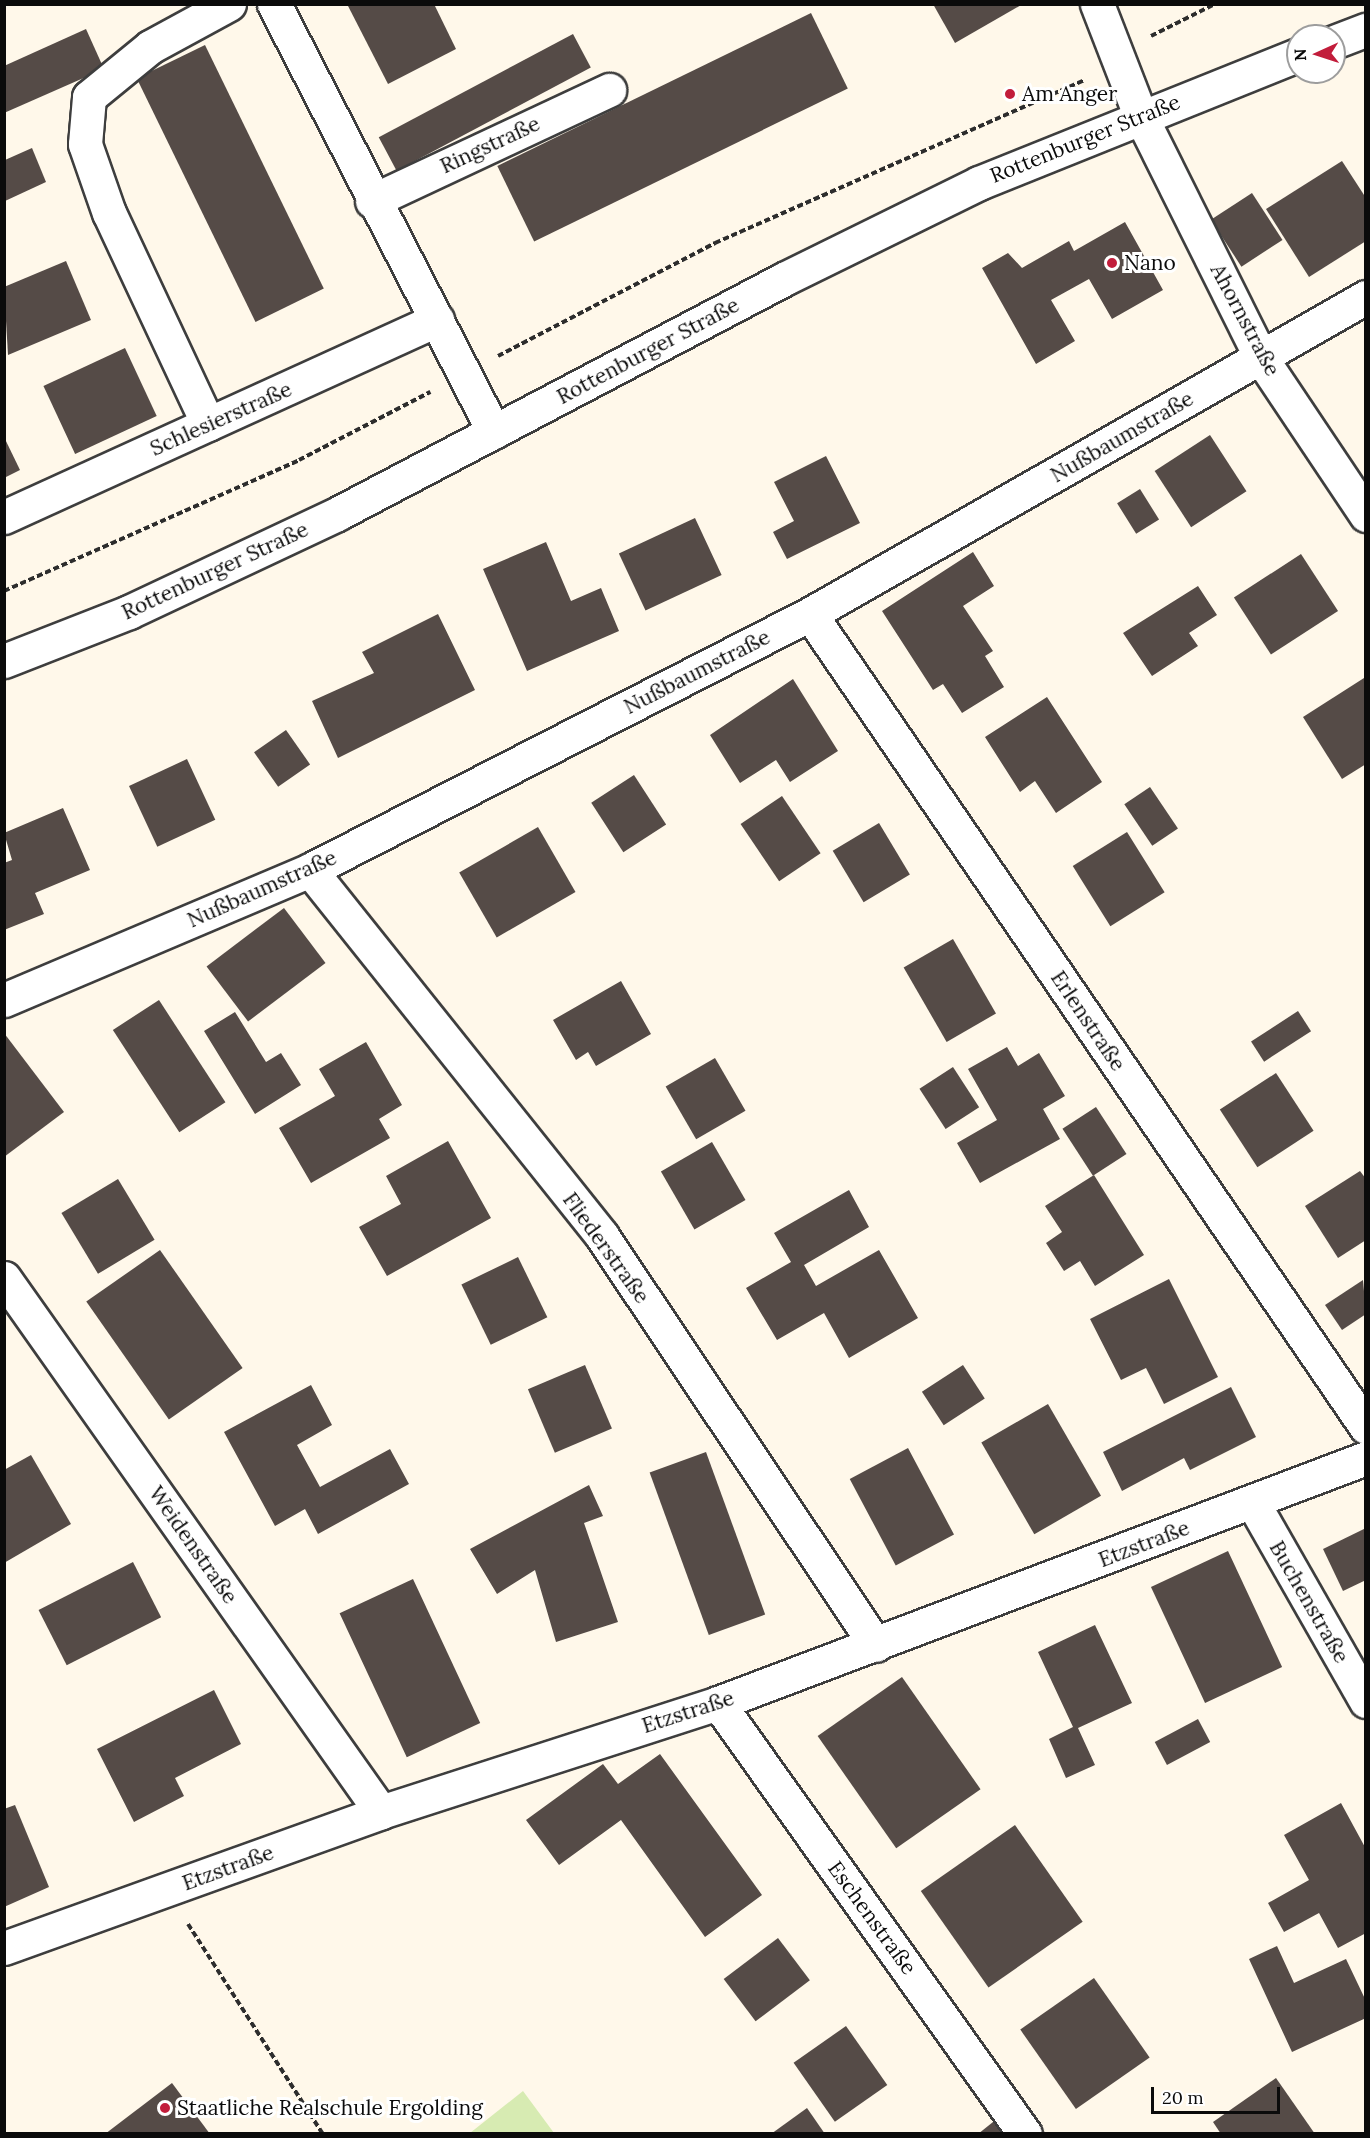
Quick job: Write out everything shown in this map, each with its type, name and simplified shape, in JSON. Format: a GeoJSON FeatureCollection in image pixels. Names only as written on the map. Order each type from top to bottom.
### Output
{"type":"FeatureCollection","features":[{"type":"Feature","properties":{"kind":"street"},"geometry":{"type":"LineString","coordinates":[[208,424],[109,213],[86,144],[89,97],[150,47],[229,4]]}},
{"type":"Feature","properties":{"kind":"street"},"geometry":{"type":"LineString","coordinates":[[274,4],[372,201],[466,373],[495,432]]}},
{"type":"Feature","properties":{"kind":"street"},"geometry":{"type":"LineString","coordinates":[[1097,4],[1118,52],[1140,115]]}},
{"type":"Feature","properties":{"kind":"street"},"geometry":{"type":"LineString","coordinates":[[1346,37],[1365,30]]}},
{"type":"Feature","properties":{"kind":"street","name":"Rottenburger Straße"},"geometry":{"type":"LineString","coordinates":[[4,661],[129,612],[337,514],[968,188],[1140,115],[1286,60]]}},
{"type":"Feature","properties":{"kind":"street","name":"Ringstraße"},"geometry":{"type":"LineString","coordinates":[[372,201],[609,90]]}},
{"type":"Feature","properties":{"kind":"street","name":"Ahornstraße"},"geometry":{"type":"LineString","coordinates":[[1140,115],[1261,358],[1365,515]]}},
{"type":"Feature","properties":{"kind":"street","name":"Nußbaumstraße"},"geometry":{"type":"LineString","coordinates":[[4,1000],[310,870],[810,614],[1365,297]]}},
{"type":"Feature","properties":{"kind":"street","name":"Schlesierstraße"},"geometry":{"type":"LineString","coordinates":[[4,517],[437,320]]}},
{"type":"Feature","properties":{"kind":"street","name":"Erlenstraße"},"geometry":{"type":"LineString","coordinates":[[810,614],[1365,1427]]}},
{"type":"Feature","properties":{"kind":"street","name":"Fliederstraße"},"geometry":{"type":"LineString","coordinates":[[310,870],[602,1236],[876,1645]]}},
{"type":"Feature","properties":{"kind":"street","name":"Weidenstraße"},"geometry":{"type":"LineString","coordinates":[[4,1278],[381,1812]]}},
{"type":"Feature","properties":{"kind":"street","name":"Etzstraße"},"geometry":{"type":"LineString","coordinates":[[4,1947],[166,1891],[381,1812],[718,1703],[1253,1503],[1365,1458]]}},
{"type":"Feature","properties":{"kind":"street","name":"Buchenstraße"},"geometry":{"type":"LineString","coordinates":[[1253,1503],[1365,1701]]}},
{"type":"Feature","properties":{"kind":"street","name":"Eschenstraße"},"geometry":{"type":"LineString","coordinates":[[718,1703],[1026,2133]]}},
{"type":"Feature","properties":{"kind":"path"},"geometry":{"type":"LineString","coordinates":[[4,591],[299,460],[716,243],[1085,80],[1118,52],[1215,4]]}},
{"type":"Feature","properties":{"kind":"path"},"geometry":{"type":"LineString","coordinates":[[166,1891],[323,2133]]}},
{"type":"Feature","properties":{"kind":"green space"},"geometry":{"type":"Polygon","coordinates":[[[523,2091],[554,2133],[470,2133],[523,2091]]]}},
{"type":"Feature","properties":{"kind":"building"},"geometry":{"type":"Polygon","coordinates":[[[347,4],[434,4],[456,49],[388,84],[347,4]]]}},
{"type":"Feature","properties":{"kind":"building"},"geometry":{"type":"Polygon","coordinates":[[[933,4],[1023,4],[955,43],[933,4]]]}},
{"type":"Feature","properties":{"kind":"building"},"geometry":{"type":"Polygon","coordinates":[[[811,13],[848,88],[534,241],[497,166],[811,13]]]}},
{"type":"Feature","properties":{"kind":"building"},"geometry":{"type":"Polygon","coordinates":[[[86,29],[104,69],[4,113],[4,66],[86,29]]]}},
{"type":"Feature","properties":{"kind":"building"},"geometry":{"type":"Polygon","coordinates":[[[573,34],[591,68],[397,171],[379,137],[573,34]]]}},
{"type":"Feature","properties":{"kind":"building"},"geometry":{"type":"Polygon","coordinates":[[[205,45],[324,289],[255,322],[137,78],[205,45]]]}},
{"type":"Feature","properties":{"kind":"building"},"geometry":{"type":"Polygon","coordinates":[[[32,148],[46,182],[5,201],[5,160],[32,148]]]}},
{"type":"Feature","properties":{"kind":"building"},"geometry":{"type":"Polygon","coordinates":[[[1342,161],[1366,198],[1366,241],[1309,277],[1266,209],[1342,161]]]}},
{"type":"Feature","properties":{"kind":"building"},"geometry":{"type":"Polygon","coordinates":[[[1252,193],[1282,240],[1241,267],[1211,220],[1252,193]]]}},
{"type":"Feature","properties":{"kind":"building"},"geometry":{"type":"Polygon","coordinates":[[[1125,222],[1163,290],[1112,319],[1089,279],[1051,300],[1075,341],[1036,364],[982,268],[1008,253],[1022,268],[1069,241],[1074,251],[1125,222]]]}},
{"type":"Feature","properties":{"kind":"building"},"geometry":{"type":"Polygon","coordinates":[[[66,261],[91,320],[8,355],[4,287],[66,261]]]}},
{"type":"Feature","properties":{"kind":"building"},"geometry":{"type":"Polygon","coordinates":[[[125,348],[157,416],[75,454],[43,386],[125,348]]]}},
{"type":"Feature","properties":{"kind":"building"},"geometry":{"type":"Polygon","coordinates":[[[1210,435],[1246,491],[1191,527],[1155,471],[1210,435]]]}},
{"type":"Feature","properties":{"kind":"building"},"geometry":{"type":"Polygon","coordinates":[[[4,437],[20,470],[4,478],[4,437]]]}},
{"type":"Feature","properties":{"kind":"building"},"geometry":{"type":"Polygon","coordinates":[[[826,456],[860,523],[787,559],[773,532],[794,521],[774,482],[826,456]]]}},
{"type":"Feature","properties":{"kind":"building"},"geometry":{"type":"Polygon","coordinates":[[[1140,489],[1159,520],[1136,534],[1117,503],[1140,489]]]}},
{"type":"Feature","properties":{"kind":"building"},"geometry":{"type":"Polygon","coordinates":[[[695,518],[722,575],[645,611],[619,553],[695,518]]]}},
{"type":"Feature","properties":{"kind":"building"},"geometry":{"type":"Polygon","coordinates":[[[546,542],[571,601],[601,588],[619,631],[527,671],[483,569],[546,542]]]}},
{"type":"Feature","properties":{"kind":"building"},"geometry":{"type":"Polygon","coordinates":[[[973,552],[994,586],[963,606],[993,651],[985,656],[1004,687],[962,713],[943,684],[933,690],[882,611],[973,552]]]}},
{"type":"Feature","properties":{"kind":"building"},"geometry":{"type":"Polygon","coordinates":[[[1301,554],[1338,611],[1271,655],[1234,598],[1301,554]]]}},
{"type":"Feature","properties":{"kind":"building"},"geometry":{"type":"Polygon","coordinates":[[[1198,586],[1217,615],[1189,633],[1198,646],[1152,676],[1123,633],[1198,586]]]}},
{"type":"Feature","properties":{"kind":"building"},"geometry":{"type":"Polygon","coordinates":[[[438,614],[475,690],[338,758],[312,701],[374,673],[362,652],[438,614]]]}},
{"type":"Feature","properties":{"kind":"building"},"geometry":{"type":"Polygon","coordinates":[[[1364,678],[1366,764],[1342,779],[1303,717],[1364,678]]]}},
{"type":"Feature","properties":{"kind":"building"},"geometry":{"type":"Polygon","coordinates":[[[793,679],[838,751],[790,782],[776,760],[740,783],[710,735],[793,679]]]}},
{"type":"Feature","properties":{"kind":"building"},"geometry":{"type":"Polygon","coordinates":[[[1047,697],[1102,782],[1056,813],[1035,781],[1020,792],[985,737],[1047,697]]]}},
{"type":"Feature","properties":{"kind":"building"},"geometry":{"type":"Polygon","coordinates":[[[286,730],[310,764],[278,787],[254,752],[286,730]]]}},
{"type":"Feature","properties":{"kind":"building"},"geometry":{"type":"Polygon","coordinates":[[[187,759],[215,820],[157,847],[129,786],[187,759]]]}},
{"type":"Feature","properties":{"kind":"building"},"geometry":{"type":"Polygon","coordinates":[[[634,775],[666,824],[623,852],[591,803],[634,775]]]}},
{"type":"Feature","properties":{"kind":"building"},"geometry":{"type":"Polygon","coordinates":[[[1150,787],[1178,828],[1152,846],[1124,804],[1150,787]]]}},
{"type":"Feature","properties":{"kind":"building"},"geometry":{"type":"Polygon","coordinates":[[[782,796],[821,853],[779,881],[741,824],[782,796]]]}},
{"type":"Feature","properties":{"kind":"building"},"geometry":{"type":"Polygon","coordinates":[[[63,808],[90,870],[35,893],[44,914],[4,930],[4,863],[12,860],[4,833],[63,808]]]}},
{"type":"Feature","properties":{"kind":"building"},"geometry":{"type":"Polygon","coordinates":[[[879,823],[910,874],[864,902],[833,851],[879,823]]]}},
{"type":"Feature","properties":{"kind":"building"},"geometry":{"type":"Polygon","coordinates":[[[538,827],[576,892],[497,937],[459,872],[538,827]]]}},
{"type":"Feature","properties":{"kind":"building"},"geometry":{"type":"Polygon","coordinates":[[[1127,832],[1165,892],[1110,926],[1073,866],[1127,832]]]}},
{"type":"Feature","properties":{"kind":"building"},"geometry":{"type":"Polygon","coordinates":[[[284,908],[326,963],[248,1021],[207,966],[284,908]]]}},
{"type":"Feature","properties":{"kind":"building"},"geometry":{"type":"Polygon","coordinates":[[[953,939],[996,1013],[947,1042],[904,968],[953,939]]]}},
{"type":"Feature","properties":{"kind":"building"},"geometry":{"type":"Polygon","coordinates":[[[621,981],[651,1034],[596,1066],[588,1052],[576,1060],[553,1020],[621,981]]]}},
{"type":"Feature","properties":{"kind":"building"},"geometry":{"type":"Polygon","coordinates":[[[159,1000],[225,1102],[179,1132],[113,1030],[159,1000]]]}},
{"type":"Feature","properties":{"kind":"building"},"geometry":{"type":"Polygon","coordinates":[[[1298,1011],[1311,1031],[1264,1062],[1251,1041],[1298,1011]]]}},
{"type":"Feature","properties":{"kind":"building"},"geometry":{"type":"Polygon","coordinates":[[[235,1012],[266,1062],[281,1053],[301,1085],[255,1114],[204,1031],[235,1012]]]}},
{"type":"Feature","properties":{"kind":"building"},"geometry":{"type":"Polygon","coordinates":[[[4,1033],[64,1112],[4,1157],[4,1033]]]}},
{"type":"Feature","properties":{"kind":"building"},"geometry":{"type":"Polygon","coordinates":[[[366,1042],[402,1105],[379,1119],[390,1138],[311,1183],[279,1128],[335,1096],[319,1069],[366,1042]]]}},
{"type":"Feature","properties":{"kind":"building"},"geometry":{"type":"Polygon","coordinates":[[[1007,1047],[1018,1066],[1039,1053],[1065,1096],[1043,1109],[1060,1139],[980,1183],[957,1143],[997,1120],[968,1069],[1007,1047]]]}},
{"type":"Feature","properties":{"kind":"building"},"geometry":{"type":"Polygon","coordinates":[[[715,1058],[746,1111],[696,1139],[666,1086],[715,1058]]]}},
{"type":"Feature","properties":{"kind":"building"},"geometry":{"type":"Polygon","coordinates":[[[953,1067],[979,1107],[946,1129],[919,1089],[953,1067]]]}},
{"type":"Feature","properties":{"kind":"building"},"geometry":{"type":"Polygon","coordinates":[[[1276,1073],[1314,1131],[1257,1167],[1220,1109],[1276,1073]]]}},
{"type":"Feature","properties":{"kind":"building"},"geometry":{"type":"Polygon","coordinates":[[[1096,1107],[1126,1154],[1093,1176],[1062,1129],[1096,1107]]]}},
{"type":"Feature","properties":{"kind":"building"},"geometry":{"type":"Polygon","coordinates":[[[448,1141],[491,1218],[387,1276],[359,1227],[401,1204],[386,1176],[448,1141]]]}},
{"type":"Feature","properties":{"kind":"building"},"geometry":{"type":"Polygon","coordinates":[[[712,1142],[746,1200],[694,1230],[661,1172],[712,1142]]]}},
{"type":"Feature","properties":{"kind":"building"},"geometry":{"type":"Polygon","coordinates":[[[1360,1171],[1366,1179],[1366,1240],[1338,1258],[1305,1206],[1360,1171]]]}},
{"type":"Feature","properties":{"kind":"building"},"geometry":{"type":"Polygon","coordinates":[[[1094,1175],[1144,1255],[1095,1286],[1080,1261],[1064,1271],[1046,1243],[1062,1232],[1045,1206],[1094,1175]]]}},
{"type":"Feature","properties":{"kind":"building"},"geometry":{"type":"Polygon","coordinates":[[[118,1179],[155,1240],[98,1274],[61,1213],[118,1179]]]}},
{"type":"Feature","properties":{"kind":"building"},"geometry":{"type":"Polygon","coordinates":[[[849,1190],[869,1227],[804,1265],[816,1286],[879,1250],[918,1318],[849,1358],[824,1313],[777,1340],[746,1288],[791,1262],[774,1233],[849,1190]]]}},
{"type":"Feature","properties":{"kind":"building"},"geometry":{"type":"Polygon","coordinates":[[[160,1250],[243,1368],[169,1420],[86,1302],[160,1250]]]}},
{"type":"Feature","properties":{"kind":"building"},"geometry":{"type":"Polygon","coordinates":[[[518,1257],[547,1317],[491,1345],[461,1285],[518,1257]]]}},
{"type":"Feature","properties":{"kind":"building"},"geometry":{"type":"Polygon","coordinates":[[[1169,1279],[1218,1377],[1164,1404],[1146,1368],[1121,1380],[1090,1319],[1169,1279]]]}},
{"type":"Feature","properties":{"kind":"building"},"geometry":{"type":"Polygon","coordinates":[[[1363,1280],[1366,1314],[1342,1330],[1325,1305],[1363,1280]]]}},
{"type":"Feature","properties":{"kind":"building"},"geometry":{"type":"Polygon","coordinates":[[[585,1365],[612,1429],[555,1453],[528,1389],[585,1365]]]}},
{"type":"Feature","properties":{"kind":"building"},"geometry":{"type":"Polygon","coordinates":[[[963,1365],[985,1399],[944,1425],[922,1392],[963,1365]]]}},
{"type":"Feature","properties":{"kind":"building"},"geometry":{"type":"Polygon","coordinates":[[[311,1385],[332,1425],[297,1445],[320,1487],[390,1449],[409,1484],[318,1534],[305,1509],[275,1526],[224,1432],[311,1385]]]}},
{"type":"Feature","properties":{"kind":"building"},"geometry":{"type":"Polygon","coordinates":[[[1231,1387],[1256,1437],[1190,1470],[1184,1458],[1122,1491],[1103,1452],[1231,1387]]]}},
{"type":"Feature","properties":{"kind":"building"},"geometry":{"type":"Polygon","coordinates":[[[1048,1404],[1101,1496],[1034,1534],[981,1442],[1048,1404]]]}},
{"type":"Feature","properties":{"kind":"building"},"geometry":{"type":"Polygon","coordinates":[[[908,1448],[954,1535],[896,1566],[850,1479],[908,1448]]]}},
{"type":"Feature","properties":{"kind":"building"},"geometry":{"type":"Polygon","coordinates":[[[706,1452],[765,1615],[709,1635],[650,1473],[706,1452]]]}},
{"type":"Feature","properties":{"kind":"building"},"geometry":{"type":"Polygon","coordinates":[[[31,1455],[71,1524],[4,1563],[4,1470],[31,1455]]]}},
{"type":"Feature","properties":{"kind":"building"},"geometry":{"type":"Polygon","coordinates":[[[589,1485],[603,1516],[584,1523],[618,1622],[556,1642],[535,1570],[497,1594],[470,1549],[589,1485]]]}},
{"type":"Feature","properties":{"kind":"building"},"geometry":{"type":"Polygon","coordinates":[[[1366,1528],[1366,1580],[1343,1591],[1323,1549],[1366,1528]]]}},
{"type":"Feature","properties":{"kind":"building"},"geometry":{"type":"Polygon","coordinates":[[[1228,1551],[1282,1667],[1205,1703],[1151,1587],[1228,1551]]]}},
{"type":"Feature","properties":{"kind":"building"},"geometry":{"type":"Polygon","coordinates":[[[133,1562],[161,1617],[67,1665],[39,1610],[133,1562]]]}},
{"type":"Feature","properties":{"kind":"building"},"geometry":{"type":"Polygon","coordinates":[[[413,1579],[480,1723],[407,1757],[340,1613],[413,1579]]]}},
{"type":"Feature","properties":{"kind":"building"},"geometry":{"type":"Polygon","coordinates":[[[1095,1625],[1132,1703],[1078,1728],[1095,1765],[1066,1778],[1049,1739],[1073,1727],[1038,1652],[1095,1625]]]}},
{"type":"Feature","properties":{"kind":"building"},"geometry":{"type":"Polygon","coordinates":[[[902,1677],[981,1789],[896,1848],[818,1736],[902,1677]]]}},
{"type":"Feature","properties":{"kind":"building"},"geometry":{"type":"Polygon","coordinates":[[[214,1690],[241,1744],[175,1778],[184,1796],[134,1822],[97,1749],[214,1690]]]}},
{"type":"Feature","properties":{"kind":"building"},"geometry":{"type":"Polygon","coordinates":[[[1198,1719],[1210,1742],[1167,1765],[1155,1742],[1198,1719]]]}},
{"type":"Feature","properties":{"kind":"building"},"geometry":{"type":"Polygon","coordinates":[[[660,1754],[762,1895],[705,1937],[621,1820],[559,1865],[526,1820],[603,1764],[618,1784],[660,1754]]]}},
{"type":"Feature","properties":{"kind":"building"},"geometry":{"type":"Polygon","coordinates":[[[1341,1803],[1366,1849],[1366,1933],[1338,1948],[1319,1913],[1284,1932],[1268,1903],[1309,1880],[1284,1835],[1341,1803]]]}},
{"type":"Feature","properties":{"kind":"building"},"geometry":{"type":"Polygon","coordinates":[[[15,1805],[49,1887],[4,1907],[4,1809],[15,1805]]]}},
{"type":"Feature","properties":{"kind":"building"},"geometry":{"type":"Polygon","coordinates":[[[1015,1825],[1083,1922],[988,1988],[921,1891],[1015,1825]]]}},
{"type":"Feature","properties":{"kind":"building"},"geometry":{"type":"Polygon","coordinates":[[[778,1938],[810,1980],[756,2021],[724,1979],[778,1938]]]}},
{"type":"Feature","properties":{"kind":"building"},"geometry":{"type":"Polygon","coordinates":[[[1277,1946],[1294,1983],[1346,1959],[1366,2001],[1366,2018],[1292,2052],[1249,1959],[1277,1946]]]}},
{"type":"Feature","properties":{"kind":"building"},"geometry":{"type":"Polygon","coordinates":[[[1094,1978],[1150,2057],[1076,2109],[1020,2030],[1094,1978]]]}},
{"type":"Feature","properties":{"kind":"building"},"geometry":{"type":"Polygon","coordinates":[[[846,2026],[887,2085],[835,2122],[794,2063],[846,2026]]]}},
{"type":"Feature","properties":{"kind":"building"},"geometry":{"type":"Polygon","coordinates":[[[1276,2078],[1315,2134],[1221,2134],[1213,2122],[1276,2078]]]}},
{"type":"Feature","properties":{"kind":"building","name":"Staatliche Realschule Ergolding"},"geometry":{"type":"Polygon","coordinates":[[[172,2083],[210,2134],[105,2134],[172,2083]]]}},
{"type":"Feature","properties":{"kind":"building"},"geometry":{"type":"Polygon","coordinates":[[[807,2108],[825,2134],[771,2134],[807,2108]]]}},
{"type":"Feature","properties":{"kind":"building"},"geometry":{"type":"Polygon","coordinates":[[[1003,2114],[1018,2134],[978,2134],[1003,2114]]]}},
{"type":"Feature","properties":{"kind":"place","name":"Am Anger"},"geometry":{"type":"Point","coordinates":[1010,94]}},
{"type":"Feature","properties":{"kind":"place","name":"Nano"},"geometry":{"type":"Point","coordinates":[1112,263]}},
{"type":"Feature","properties":{"kind":"place","name":"Staatliche Realschule Ergolding"},"geometry":{"type":"Point","coordinates":[165,2108]}}]}
